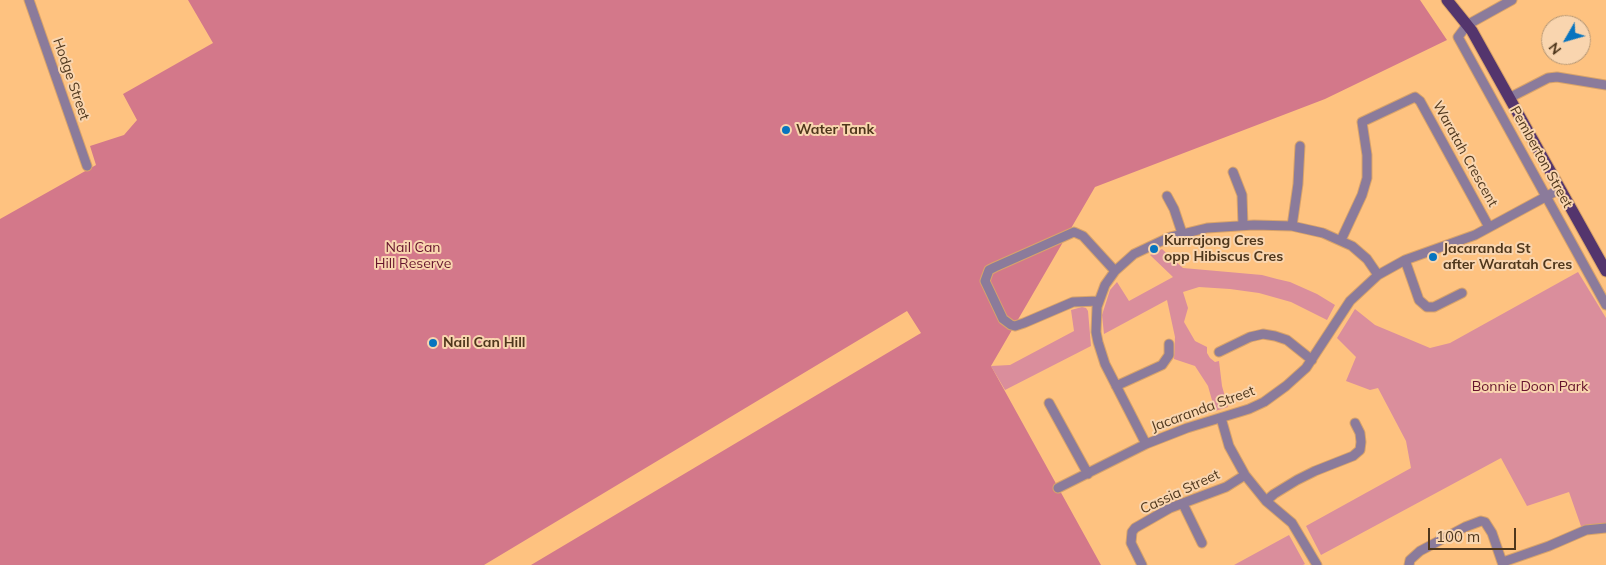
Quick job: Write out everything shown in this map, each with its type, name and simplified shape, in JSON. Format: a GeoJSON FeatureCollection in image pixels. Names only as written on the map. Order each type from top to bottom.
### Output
{"type":"FeatureCollection","features":[{"type":"Feature","properties":{"kind":"main road","name":"Pemberton Street"},"geometry":{"type":"LineString","coordinates":[[1447,0],[1467,24],[1606,271]]}},
{"type":"Feature","properties":{"kind":"street","name":"Hodge Street"},"geometry":{"type":"LineString","coordinates":[[29,0],[87,166]]}},
{"type":"Feature","properties":{"kind":"street"},"geometry":{"type":"LineString","coordinates":[[1467,24],[1512,0]]}},
{"type":"Feature","properties":{"kind":"street","name":"Pemberton Street"},"geometry":{"type":"LineString","coordinates":[[1467,24],[1458,37],[1606,305]]}},
{"type":"Feature","properties":{"kind":"street"},"geometry":{"type":"LineString","coordinates":[[1509,98],[1548,78],[1557,77],[1606,86]]}},
{"type":"Feature","properties":{"kind":"street","name":"Waratah Crescent"},"geometry":{"type":"LineString","coordinates":[[1341,240],[1362,195],[1367,178],[1367,155],[1362,122],[1415,97],[1420,101],[1489,227]]}},
{"type":"Feature","properties":{"kind":"street"},"geometry":{"type":"LineString","coordinates":[[1292,226],[1298,184],[1300,146]]}},
{"type":"Feature","properties":{"kind":"street"},"geometry":{"type":"LineString","coordinates":[[1233,172],[1242,195],[1243,225]]}},
{"type":"Feature","properties":{"kind":"street","name":"Jacaranda Street"},"geometry":{"type":"LineString","coordinates":[[1058,488],[1146,444],[1187,428],[1249,409],[1264,402],[1297,377],[1312,360],[1350,301],[1378,275],[1405,260],[1467,239],[1560,189]]}},
{"type":"Feature","properties":{"kind":"street"},"geometry":{"type":"LineString","coordinates":[[1167,196],[1174,209],[1182,233]]}},
{"type":"Feature","properties":{"kind":"street"},"geometry":{"type":"LineString","coordinates":[[1146,444],[1105,364],[1098,342],[1096,322],[1098,300],[1105,285],[1115,270],[1142,250],[1182,233],[1207,228],[1243,225],[1292,226],[1315,231],[1352,246],[1362,254],[1378,275]]}},
{"type":"Feature","properties":{"kind":"street"},"geometry":{"type":"LineString","coordinates":[[1098,300],[1073,302],[1024,323],[1011,326],[1003,319],[985,281],[986,274],[995,267],[1074,232],[1083,236],[1115,270]]}},
{"type":"Feature","properties":{"kind":"street"},"geometry":{"type":"LineString","coordinates":[[1405,260],[1419,300],[1429,308],[1462,293]]}},
{"type":"Feature","properties":{"kind":"street"},"geometry":{"type":"LineString","coordinates":[[1219,352],[1250,337],[1263,334],[1287,340],[1312,360]]}},
{"type":"Feature","properties":{"kind":"street"},"geometry":{"type":"LineString","coordinates":[[1116,386],[1162,365],[1169,355],[1169,344]]}},
{"type":"Feature","properties":{"kind":"street"},"geometry":{"type":"LineString","coordinates":[[1049,403],[1088,474]]}},
{"type":"Feature","properties":{"kind":"street"},"geometry":{"type":"LineString","coordinates":[[1221,418],[1229,446],[1244,476],[1266,501],[1292,523],[1317,565]]}},
{"type":"Feature","properties":{"kind":"street"},"geometry":{"type":"LineString","coordinates":[[1266,501],[1297,480],[1353,456],[1360,450],[1360,433],[1355,423]]}},
{"type":"Feature","properties":{"kind":"street","name":"Cassia Street"},"geometry":{"type":"LineString","coordinates":[[1142,565],[1131,543],[1132,532],[1159,514],[1226,487],[1244,476]]}},
{"type":"Feature","properties":{"kind":"street"},"geometry":{"type":"LineString","coordinates":[[1183,504],[1202,542]]}},
{"type":"Feature","properties":{"kind":"street"},"geometry":{"type":"LineString","coordinates":[[1410,565],[1410,560],[1420,551],[1465,527],[1481,521],[1485,522],[1492,532],[1503,564],[1586,530],[1606,528]]}},
{"type":"Feature","properties":{"kind":"green space","name":"Nail Can Hill Reserve"},"geometry":{"type":"Polygon","coordinates":[[[188,0],[1420,0],[1447,40],[1325,99],[1095,187],[991,366],[1101,565],[531,565],[921,333],[907,311],[484,565],[0,565],[0,219],[96,165],[90,146],[124,135],[137,120],[123,94],[213,43],[188,0]]]}},
{"type":"Feature","properties":{"kind":"green space"},"geometry":{"type":"Polygon","coordinates":[[[1162,249],[1183,268],[1262,275],[1290,282],[1317,294],[1335,305],[1327,320],[1291,302],[1259,293],[1199,287],[1183,292],[1188,308],[1184,322],[1195,341],[1207,347],[1207,353],[1210,358],[1215,362],[1219,361],[1222,386],[1228,407],[1215,411],[1208,386],[1195,366],[1174,359],[1175,337],[1167,300],[1104,334],[1102,315],[1110,290],[1117,282],[1129,301],[1173,277],[1150,255],[1162,249]]]}},
{"type":"Feature","properties":{"kind":"green space","name":"Bonnie Doon Park"},"geometry":{"type":"Polygon","coordinates":[[[1578,272],[1606,318],[1606,523],[1582,529],[1569,492],[1527,506],[1501,458],[1321,555],[1306,526],[1411,468],[1406,441],[1378,388],[1370,390],[1346,381],[1356,357],[1337,338],[1355,309],[1375,325],[1430,348],[1450,343],[1578,272]]]}},
{"type":"Feature","properties":{"kind":"green space"},"geometry":{"type":"Polygon","coordinates":[[[1082,307],[1088,311],[1091,346],[1005,390],[991,366],[1010,365],[1074,331],[1071,310],[1082,307]]]}},
{"type":"Feature","properties":{"kind":"green space"},"geometry":{"type":"Polygon","coordinates":[[[1289,535],[1305,564],[1234,565],[1289,535]]]}},
{"type":"Feature","properties":{"kind":"place","name":"Water Tank"},"geometry":{"type":"Point","coordinates":[786,130]}},
{"type":"Feature","properties":{"kind":"place","name":"Kurrajong Cres opp Hibiscus Cres"},"geometry":{"type":"Point","coordinates":[1154,249]}},
{"type":"Feature","properties":{"kind":"place","name":"Jacaranda St after Waratah Cres"},"geometry":{"type":"Point","coordinates":[1433,257]}},
{"type":"Feature","properties":{"kind":"place","name":"Nail Can Hill"},"geometry":{"type":"Point","coordinates":[433,343]}}]}
